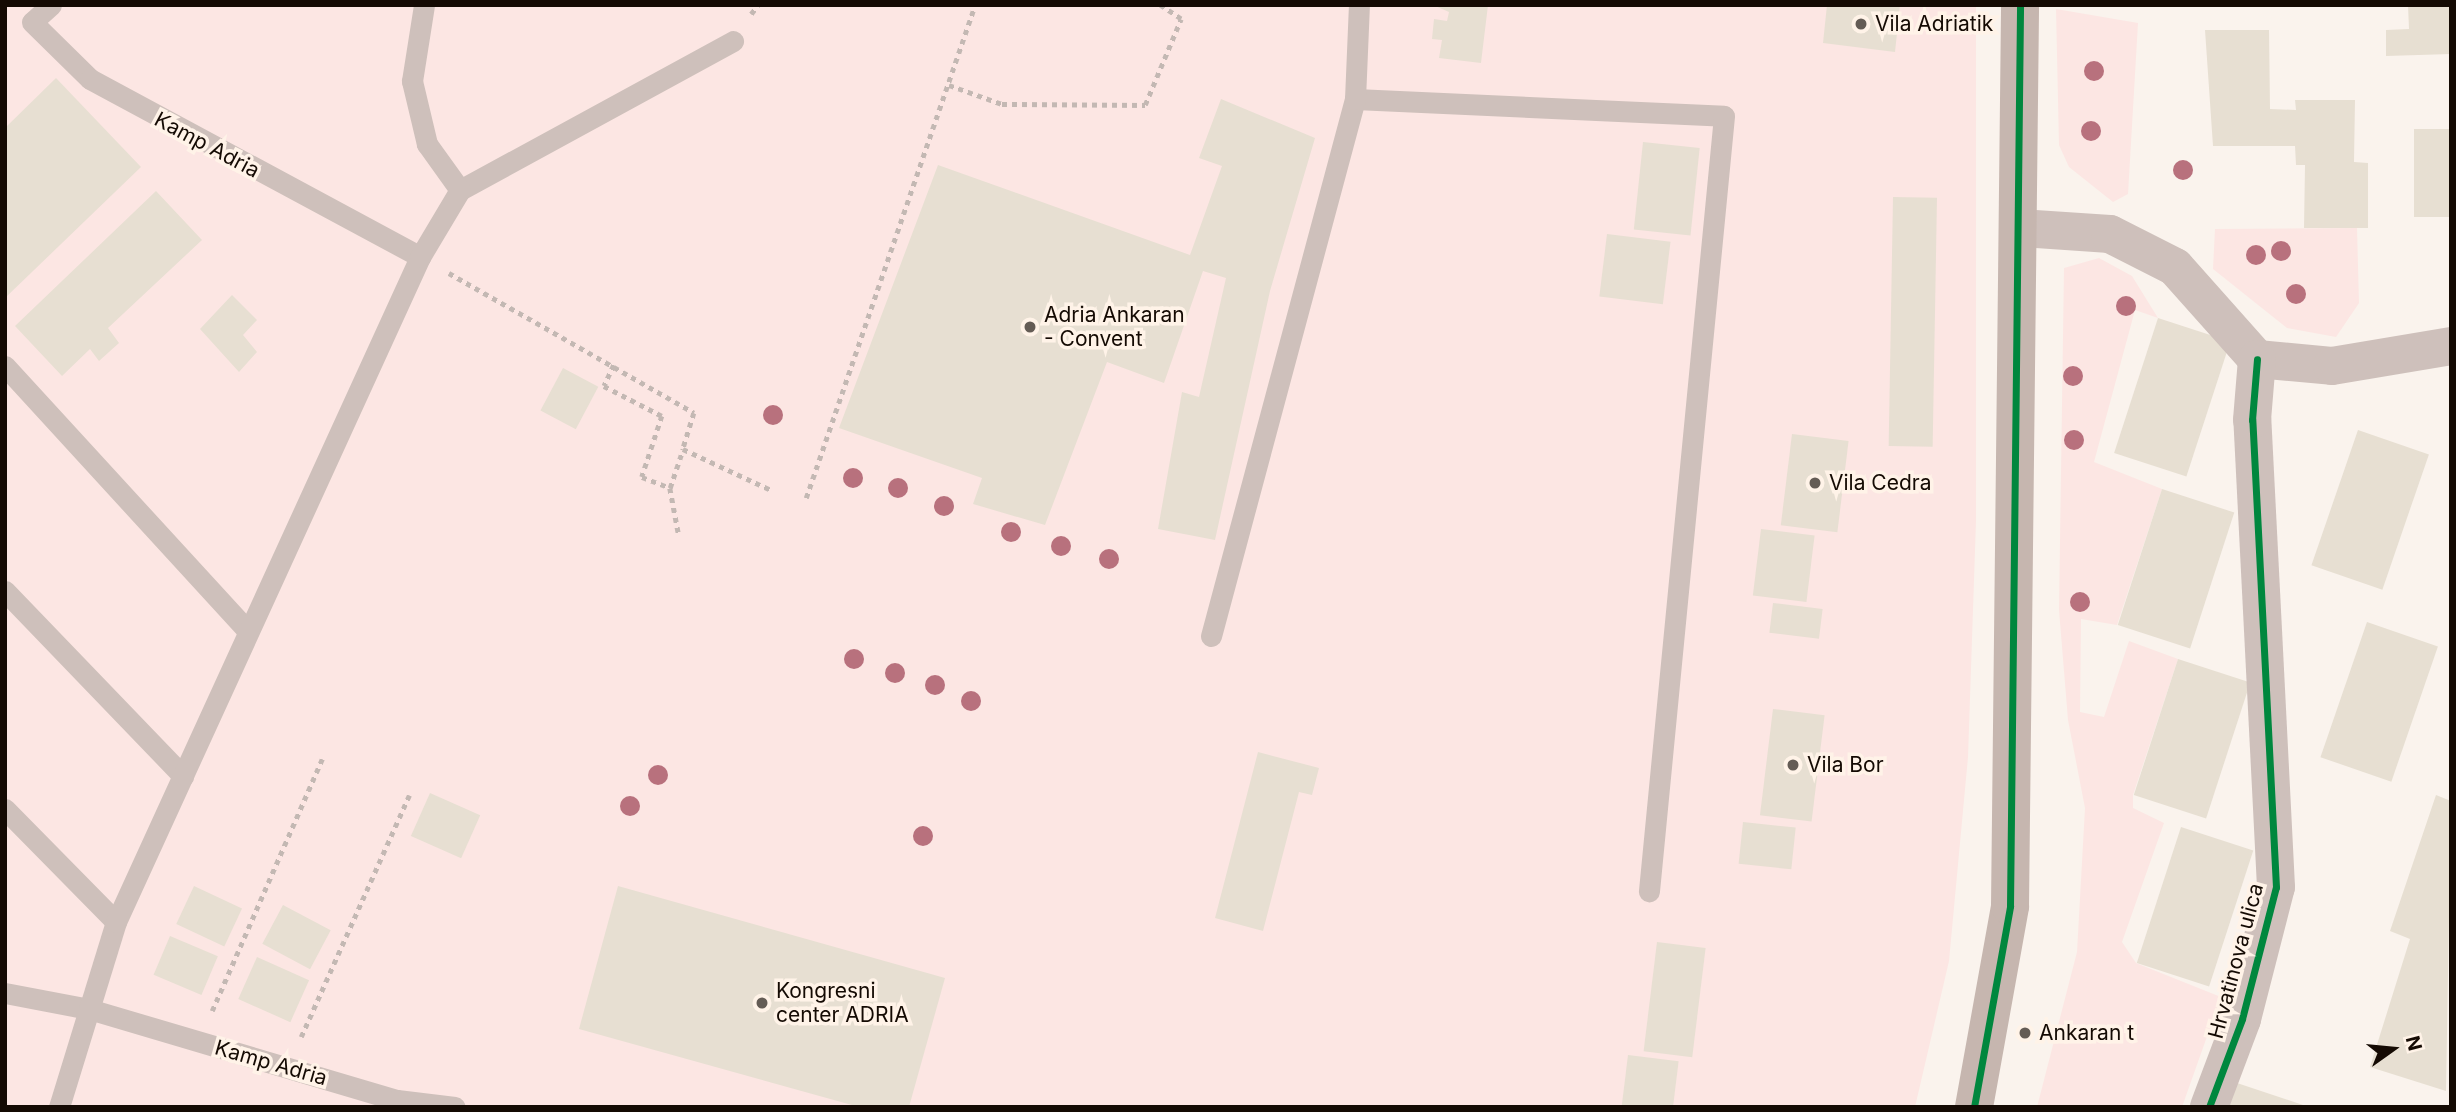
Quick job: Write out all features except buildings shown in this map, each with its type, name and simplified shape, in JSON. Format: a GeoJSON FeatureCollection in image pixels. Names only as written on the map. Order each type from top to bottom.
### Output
{"type":"FeatureCollection","features":[{"type":"Feature","properties":{"kind":"main road"},"geometry":{"type":"LineString","coordinates":[[1974,1107],[1987,1052],[2010,906],[2022,228],[2020,5]]}},
{"type":"Feature","properties":{"kind":"main road"},"geometry":{"type":"LineString","coordinates":[[1964,1107],[1987,1052]]}},
{"type":"Feature","properties":{"kind":"street"},"geometry":{"type":"LineString","coordinates":[[2022,228],[2110,234],[2175,267],[2257,359],[2332,366],[2451,346]]}},
{"type":"Feature","properties":{"kind":"street","name":"Hrvatinova ulica"},"geometry":{"type":"LineString","coordinates":[[2209,1107],[2242,1019],[2276,887],[2252,420],[2257,359]]}},
{"type":"Feature","properties":{"kind":"lane","name":"Kamp Adria"},"geometry":{"type":"LineString","coordinates":[[51,5],[32,22],[90,79],[420,257]]}},
{"type":"Feature","properties":{"kind":"lane"},"geometry":{"type":"LineString","coordinates":[[424,5],[411,81],[427,144],[460,190]]}},
{"type":"Feature","properties":{"kind":"lane"},"geometry":{"type":"LineString","coordinates":[[1211,635],[1236,563],[1355,99],[1359,5]]}},
{"type":"Feature","properties":{"kind":"lane"},"geometry":{"type":"LineString","coordinates":[[59,1107],[116,922],[247,629],[420,257],[460,190],[733,41]]}},
{"type":"Feature","properties":{"kind":"lane"},"geometry":{"type":"LineString","coordinates":[[1355,99],[1724,116],[1649,891]]}},
{"type":"Feature","properties":{"kind":"lane"},"geometry":{"type":"LineString","coordinates":[[5,366],[247,629]]}},
{"type":"Feature","properties":{"kind":"lane"},"geometry":{"type":"LineString","coordinates":[[5,591],[183,776]]}},
{"type":"Feature","properties":{"kind":"lane"},"geometry":{"type":"LineString","coordinates":[[5,809],[116,922]]}},
{"type":"Feature","properties":{"kind":"lane","name":"Kamp Adria"},"geometry":{"type":"LineString","coordinates":[[5,993],[89,1009],[397,1100],[455,1107]]}},
{"type":"Feature","properties":{"kind":"path"},"geometry":{"type":"LineString","coordinates":[[806,498],[975,5]]}},
{"type":"Feature","properties":{"kind":"path"},"geometry":{"type":"LineString","coordinates":[[949,85],[1002,104],[1145,105],[1181,19],[1160,5]]}},
{"type":"Feature","properties":{"kind":"path"},"geometry":{"type":"LineString","coordinates":[[420,257],[694,412],[670,488],[679,536]]}},
{"type":"Feature","properties":{"kind":"path"},"geometry":{"type":"LineString","coordinates":[[614,365],[604,386],[662,416],[642,477],[670,488]]}},
{"type":"Feature","properties":{"kind":"path"},"geometry":{"type":"LineString","coordinates":[[683,449],[773,491]]}},
{"type":"Feature","properties":{"kind":"path"},"geometry":{"type":"LineString","coordinates":[[199,1042],[322,759]]}},
{"type":"Feature","properties":{"kind":"path"},"geometry":{"type":"LineString","coordinates":[[288,1068],[409,795]]}},
{"type":"Feature","properties":{"kind":"shaded area"},"geometry":{"type":"Polygon","coordinates":[[[5,5],[1976,5],[1976,521],[1968,757],[1949,961],[1915,1107],[5,1107],[5,5]]]}},
{"type":"Feature","properties":{"kind":"shaded area"},"geometry":{"type":"Polygon","coordinates":[[[2056,9],[2138,23],[2128,194],[2113,202],[2069,167],[2059,145],[2056,9]]]}},
{"type":"Feature","properties":{"kind":"shaded area"},"geometry":{"type":"Polygon","coordinates":[[[2357,228],[2359,303],[2336,337],[2287,328],[2213,269],[2215,229],[2357,228]]]}},
{"type":"Feature","properties":{"kind":"shaded area"},"geometry":{"type":"Polygon","coordinates":[[[2099,258],[2132,276],[2158,318],[2135,310],[2094,462],[2162,489],[2117,625],[2081,619],[2080,712],[2104,717],[2129,641],[2178,659],[2133,795],[2133,808],[2164,823],[2122,942],[2136,963],[2221,997],[2182,1107],[2037,1107],[2077,952],[2085,808],[2068,720],[2059,610],[2064,268],[2099,258]]]}},
{"type":"Feature","properties":{"kind":"cycle path"},"geometry":{"type":"LineString","coordinates":[[1974,1107],[2010,906],[2020,5]]}},
{"type":"Feature","properties":{"kind":"cycle path"},"geometry":{"type":"LineString","coordinates":[[2209,1107],[2242,1019],[2276,887],[2252,420],[2257,359]]}},
{"type":"Feature","properties":{"kind":"place","name":"Vila Adriatik"},"geometry":{"type":"Point","coordinates":[1861,24]}},
{"type":"Feature","properties":{"kind":"place","name":"Adria Ankaran - Convent"},"geometry":{"type":"Point","coordinates":[1030,327]}},
{"type":"Feature","properties":{"kind":"place","name":"Vila Cedra"},"geometry":{"type":"Point","coordinates":[1815,483]}},
{"type":"Feature","properties":{"kind":"place","name":"Vila Bor"},"geometry":{"type":"Point","coordinates":[1793,765]}},
{"type":"Feature","properties":{"kind":"place","name":"Kongresni center ADRIA"},"geometry":{"type":"Point","coordinates":[762,1003]}},
{"type":"Feature","properties":{"kind":"place","name":"Ankaran t"},"geometry":{"type":"Point","coordinates":[2025,1033]}}]}
